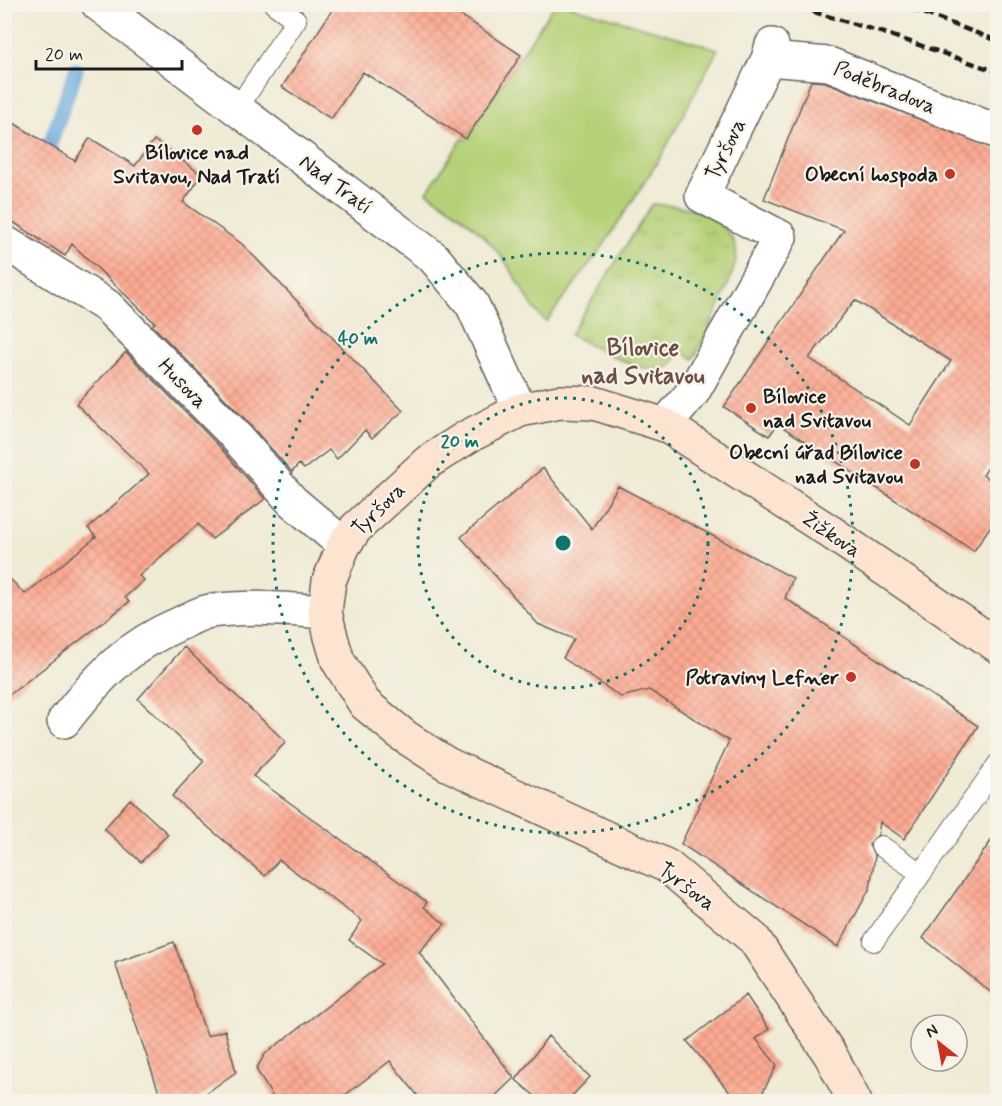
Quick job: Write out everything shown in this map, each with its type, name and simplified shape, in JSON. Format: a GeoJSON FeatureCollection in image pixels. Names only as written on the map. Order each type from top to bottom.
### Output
{"type":"FeatureCollection","features":[{"type":"Feature","properties":{"kind":"main road","name":"Tyršova"},"geometry":{"type":"LineString","coordinates":[[665,425],[594,403],[559,402],[520,410],[467,437],[428,462],[371,512],[344,545],[329,581],[325,612],[338,661],[365,704],[404,736],[447,764],[668,866],[754,939],[831,1056],[855,1101]]}},
{"type":"Feature","properties":{"kind":"main road","name":"Žižkova"},"geometry":{"type":"LineString","coordinates":[[665,425],[829,531],[998,646]]}},
{"type":"Feature","properties":{"kind":"street","name":"Nad Tratí"},"geometry":{"type":"LineString","coordinates":[[98,4],[434,258],[472,304],[520,410]]}},
{"type":"Feature","properties":{"kind":"street","name":"Poděbradova"},"geometry":{"type":"LineString","coordinates":[[772,43],[998,132]]}},
{"type":"Feature","properties":{"kind":"street","name":"Tyršova"},"geometry":{"type":"LineString","coordinates":[[665,425],[693,392],[780,237],[702,196],[772,43]]}},
{"type":"Feature","properties":{"kind":"street","name":"Husova"},"geometry":{"type":"LineString","coordinates":[[4,242],[107,306],[231,431],[292,501],[344,545]]}},
{"type":"Feature","properties":{"kind":"street"},"geometry":{"type":"LineString","coordinates":[[64,721],[122,656],[153,635],[209,611],[280,609],[325,612]]}},
{"type":"Feature","properties":{"kind":"lane"},"geometry":{"type":"LineString","coordinates":[[237,110],[296,20],[274,4]]}},
{"type":"Feature","properties":{"kind":"lane"},"geometry":{"type":"LineString","coordinates":[[874,940],[919,872],[998,764]]}},
{"type":"Feature","properties":{"kind":"lane"},"geometry":{"type":"LineString","coordinates":[[881,846],[919,872]]}},
{"type":"Feature","properties":{"kind":"green space"},"geometry":{"type":"Polygon","coordinates":[[[554,5],[567,5],[718,49],[662,155],[603,246],[546,322],[534,308],[504,260],[479,231],[427,192],[462,139],[465,140],[554,5]]]}},
{"type":"Feature","properties":{"kind":"green space"},"geometry":{"type":"Polygon","coordinates":[[[652,204],[684,207],[703,214],[724,228],[736,248],[729,284],[693,359],[680,350],[672,365],[660,369],[647,368],[620,360],[570,335],[652,204]]]}},
{"type":"Feature","properties":{"kind":"building"},"geometry":{"type":"Polygon","coordinates":[[[336,4],[444,4],[521,55],[466,139],[363,72],[331,119],[282,87],[336,4]]]}},
{"type":"Feature","properties":{"kind":"building"},"geometry":{"type":"Polygon","coordinates":[[[811,81],[825,82],[998,150],[998,453],[983,475],[998,485],[998,515],[974,551],[778,424],[769,436],[724,407],[844,230],[764,199],[811,81]],[[855,300],[809,358],[910,425],[951,361],[855,300]]]}},
{"type":"Feature","properties":{"kind":"building"},"geometry":{"type":"Polygon","coordinates":[[[4,117],[75,161],[90,138],[135,166],[154,140],[202,175],[183,202],[242,244],[403,411],[372,438],[365,430],[337,459],[329,450],[304,469],[299,464],[292,472],[244,418],[152,325],[155,323],[72,244],[65,256],[4,216],[4,117]]]}},
{"type":"Feature","properties":{"kind":"building"},"geometry":{"type":"Polygon","coordinates":[[[126,352],[217,444],[265,499],[212,539],[198,524],[139,576],[144,580],[125,597],[129,602],[4,699],[4,573],[25,594],[96,537],[88,528],[149,474],[76,404],[126,352]]]}},
{"type":"Feature","properties":{"kind":"building"},"geometry":{"type":"Polygon","coordinates":[[[543,468],[592,529],[618,486],[793,578],[785,598],[978,726],[904,839],[880,822],[878,835],[869,845],[875,856],[870,888],[838,947],[681,844],[729,741],[649,690],[621,697],[563,658],[574,639],[538,624],[461,537],[543,468]]]}},
{"type":"Feature","properties":{"kind":"building"},"geometry":{"type":"Polygon","coordinates":[[[184,647],[286,742],[253,776],[427,902],[424,907],[445,924],[419,952],[514,1078],[490,1101],[422,1101],[390,1061],[337,1101],[275,1101],[256,1069],[265,1054],[382,964],[349,940],[362,921],[279,860],[265,876],[172,796],[204,761],[138,699],[184,647]]]}},
{"type":"Feature","properties":{"kind":"building"},"geometry":{"type":"Polygon","coordinates":[[[130,799],[168,834],[141,862],[104,829],[130,799]]]}},
{"type":"Feature","properties":{"kind":"building"},"geometry":{"type":"Polygon","coordinates":[[[998,831],[998,998],[923,938],[998,831]]]}},
{"type":"Feature","properties":{"kind":"building"},"geometry":{"type":"Polygon","coordinates":[[[174,942],[207,1036],[225,1030],[236,1072],[195,1101],[162,1101],[115,963],[174,942]]]}},
{"type":"Feature","properties":{"kind":"building"},"geometry":{"type":"Polygon","coordinates":[[[746,995],[769,1029],[756,1039],[777,1065],[758,1101],[737,1101],[687,1041],[746,995]]]}},
{"type":"Feature","properties":{"kind":"building"},"geometry":{"type":"Polygon","coordinates":[[[548,1036],[590,1077],[567,1101],[541,1101],[516,1080],[548,1036]]]}},
{"type":"Feature","properties":{"kind":"waterway"},"geometry":{"type":"LineString","coordinates":[[39,162],[48,150],[76,70]]}},
{"type":"Feature","properties":{"kind":"railway"},"geometry":{"type":"LineString","coordinates":[[787,4],[881,32],[998,72]]}},
{"type":"Feature","properties":{"kind":"railway"},"geometry":{"type":"LineString","coordinates":[[899,4],[998,41]]}},
{"type":"Feature","properties":{"kind":"place","name":"Bílovice nad Svitavou, Nad Tratí"},"geometry":{"type":"Point","coordinates":[197,130]}},
{"type":"Feature","properties":{"kind":"place","name":"Obecní hospoda"},"geometry":{"type":"Point","coordinates":[950,174]}},
{"type":"Feature","properties":{"kind":"place","name":"Bílovice nad Svitavou"},"geometry":{"type":"Point","coordinates":[751,408]}},
{"type":"Feature","properties":{"kind":"place","name":"Obecní úřad Bílovice nad Svitavou"},"geometry":{"type":"Point","coordinates":[915,464]}},
{"type":"Feature","properties":{"kind":"place","name":"Potraviny Lefner"},"geometry":{"type":"Point","coordinates":[851,677]}},
{"type":"Feature","properties":{"kind":"district","name":"Bílovice nad Svitavou"},"geometry":{"type":"Point","coordinates":[643,361]}}]}
